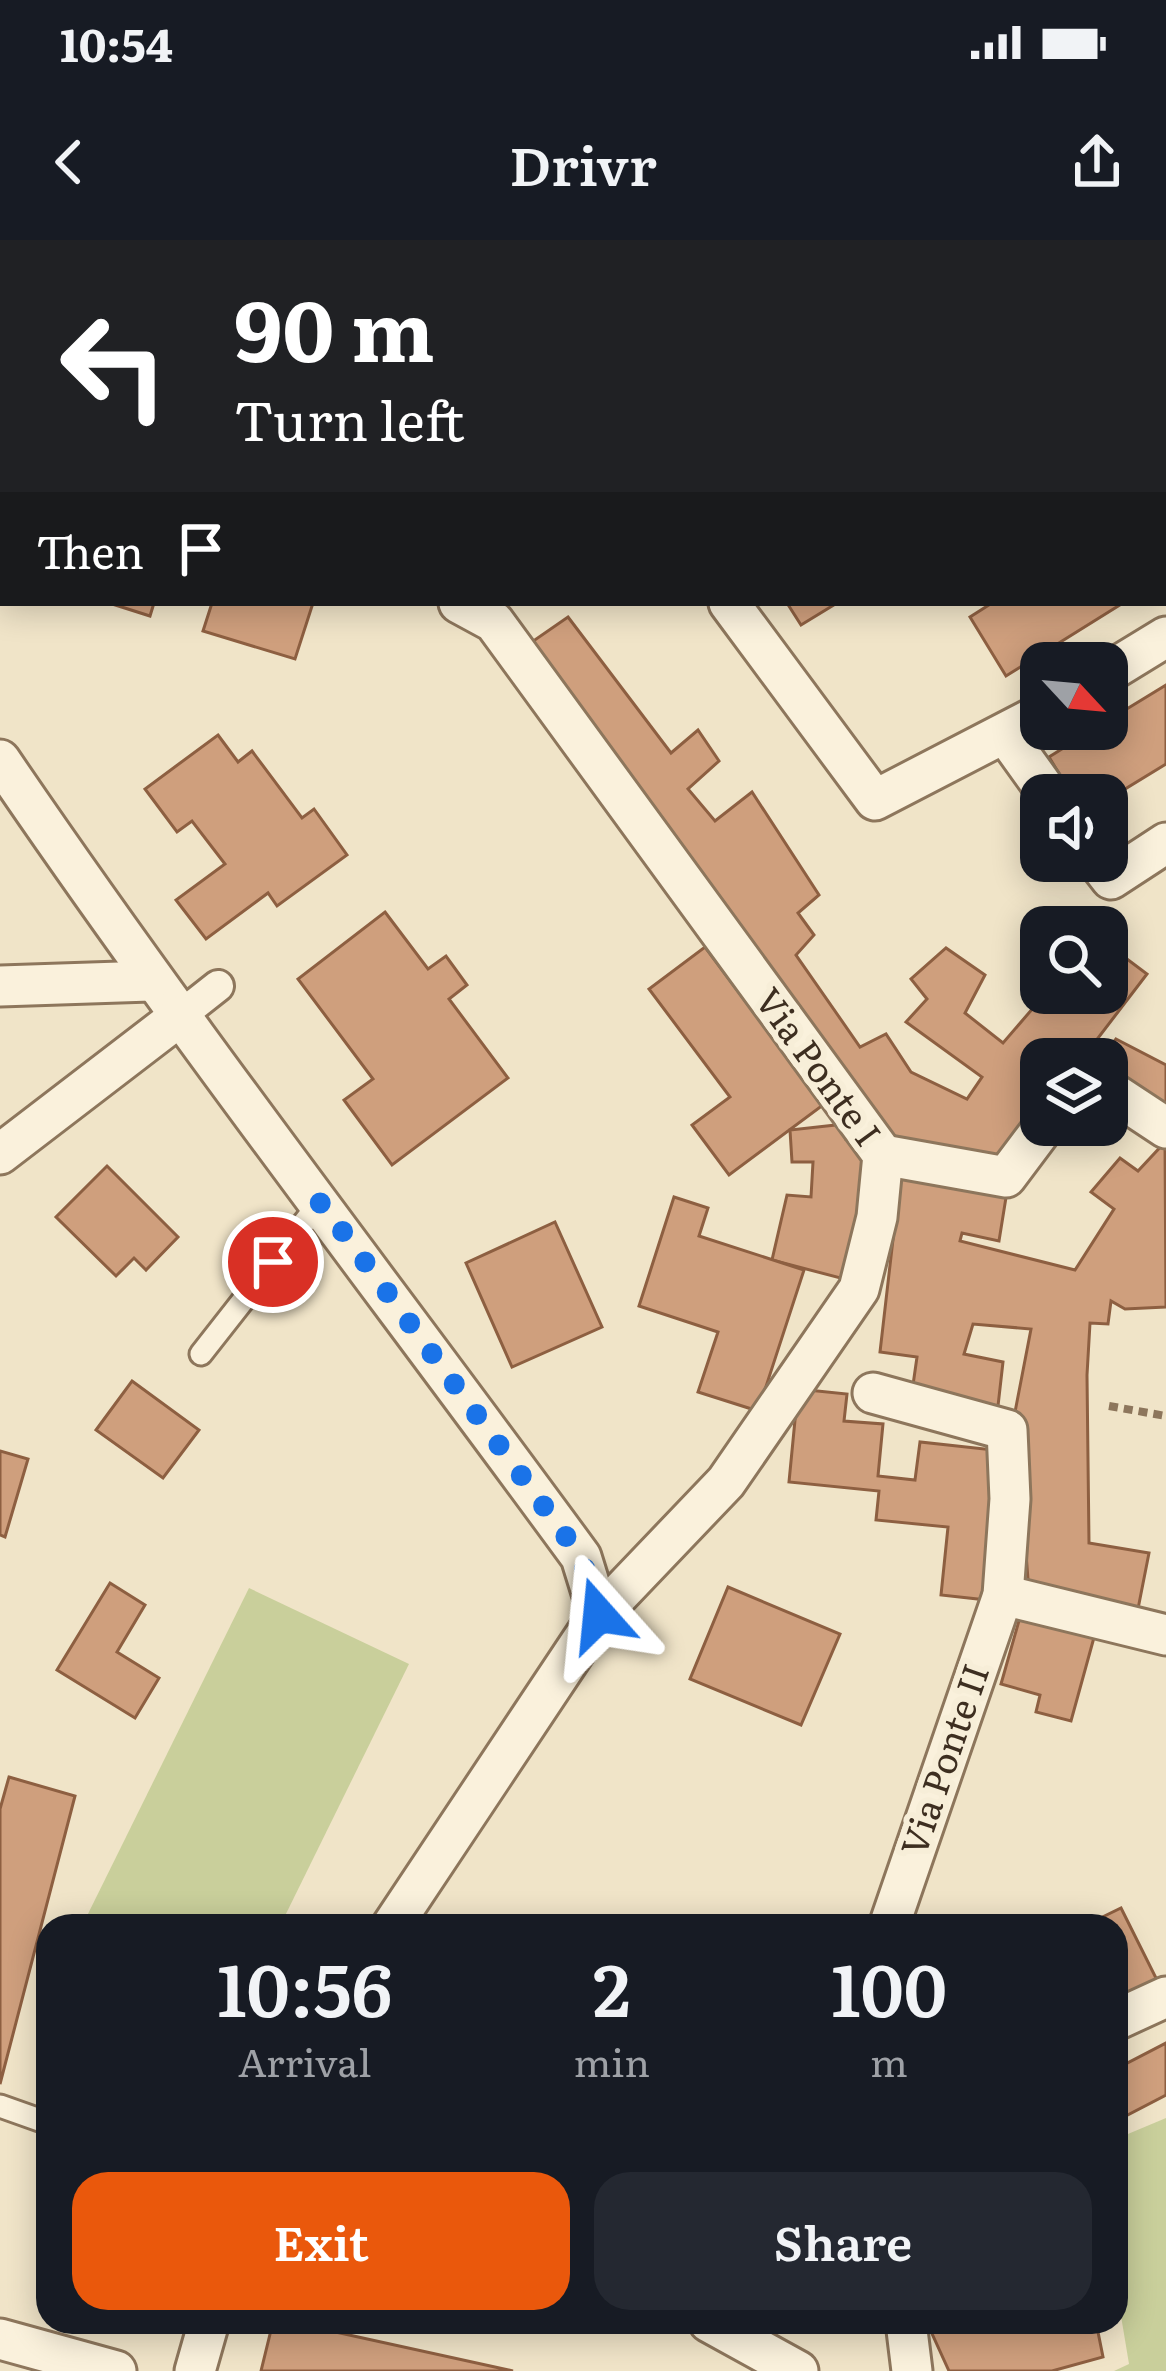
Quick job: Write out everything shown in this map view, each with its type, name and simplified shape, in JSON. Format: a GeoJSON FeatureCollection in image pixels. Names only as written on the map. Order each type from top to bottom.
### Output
{"type":"FeatureCollection","features":[{"type":"Feature","properties":{"kind":"street"},"geometry":{"type":"LineString","coordinates":[[731,606],[875,800],[1020,727]]}},
{"type":"Feature","properties":{"kind":"street","name":"Via Ponte I"},"geometry":{"type":"LineString","coordinates":[[400,1914],[599,1615],[726,1482],[860,1288],[883,1156],[786,1029],[489,614]]}},
{"type":"Feature","properties":{"kind":"street"},"geometry":{"type":"LineString","coordinates":[[1128,660],[1166,637]]}},
{"type":"Feature","properties":{"kind":"street"},"geometry":{"type":"LineString","coordinates":[[1006,735],[1034,774]]}},
{"type":"Feature","properties":{"kind":"street"},"geometry":{"type":"LineString","coordinates":[[0,760],[150,980],[321,1202],[581,1557],[599,1615]]}},
{"type":"Feature","properties":{"kind":"street"},"geometry":{"type":"LineString","coordinates":[[1128,868],[1166,843]]}},
{"type":"Feature","properties":{"kind":"street"},"geometry":{"type":"LineString","coordinates":[[0,986],[150,980]]}},
{"type":"Feature","properties":{"kind":"street"},"geometry":{"type":"LineString","coordinates":[[0,1154],[218,986]]}},
{"type":"Feature","properties":{"kind":"street"},"geometry":{"type":"LineString","coordinates":[[1128,1103],[1166,1128]]}},
{"type":"Feature","properties":{"kind":"street"},"geometry":{"type":"LineString","coordinates":[[883,1156],[1006,1178],[1030,1146]]}},
{"type":"Feature","properties":{"kind":"street","name":"Via Ponte II"},"geometry":{"type":"LineString","coordinates":[[874,1393],[1007,1430],[1010,1499],[1003,1595],[893,1914]]}},
{"type":"Feature","properties":{"kind":"street"},"geometry":{"type":"LineString","coordinates":[[1003,1595],[1166,1635]]}},
{"type":"Feature","properties":{"kind":"street"},"geometry":{"type":"LineString","coordinates":[[1128,2014],[1166,1997]]}},
{"type":"Feature","properties":{"kind":"street"},"geometry":{"type":"LineString","coordinates":[[195,2371],[206,2334]]}},
{"type":"Feature","properties":{"kind":"street"},"geometry":{"type":"LineString","coordinates":[[731,2334],[798,2371]]}},
{"type":"Feature","properties":{"kind":"street"},"geometry":{"type":"LineString","coordinates":[[907,2334],[912,2371]]}},
{"type":"Feature","properties":{"kind":"street"},"geometry":{"type":"LineString","coordinates":[[0,2339],[116,2371]]}},
{"type":"Feature","properties":{"kind":"lane"},"geometry":{"type":"LineString","coordinates":[[201,1354],[321,1202]]}},
{"type":"Feature","properties":{"kind":"lane"},"geometry":{"type":"LineString","coordinates":[[0,2106],[36,2119]]}},
{"type":"Feature","properties":{"kind":"path"},"geometry":{"type":"LineString","coordinates":[[1109,1406],[1166,1416]]}},
{"type":"Feature","properties":{"kind":"green space"},"geometry":{"type":"Polygon","coordinates":[[[249,1588],[409,1664],[286,1914],[88,1914],[249,1588]]]}},
{"type":"Feature","properties":{"kind":"green space"},"geometry":{"type":"Polygon","coordinates":[[[1166,2118],[1166,2371],[1114,2371],[1129,2364],[1124,2334],[1128,2334],[1128,2134],[1166,2118]]]}},
{"type":"Feature","properties":{"kind":"building"},"geometry":{"type":"Polygon","coordinates":[[[118,606],[153,606],[150,616],[118,606]]]}},
{"type":"Feature","properties":{"kind":"building"},"geometry":{"type":"Polygon","coordinates":[[[211,606],[312,606],[295,659],[203,631],[211,606]]]}},
{"type":"Feature","properties":{"kind":"building"},"geometry":{"type":"Polygon","coordinates":[[[789,606],[832,606],[801,625],[789,606]]]}},
{"type":"Feature","properties":{"kind":"building"},"geometry":{"type":"Polygon","coordinates":[[[987,606],[1118,606],[1060,642],[1020,642],[1020,667],[1006,676],[970,617],[987,606]]]}},
{"type":"Feature","properties":{"kind":"building"},"geometry":{"type":"Polygon","coordinates":[[[568,617],[671,753],[698,730],[719,761],[688,789],[715,821],[752,792],[819,895],[798,913],[814,935],[796,955],[860,1047],[886,1034],[911,1072],[967,1099],[982,1077],[906,1022],[927,999],[911,979],[946,948],[985,975],[965,1013],[1003,1043],[1028,1014],[1116,1014],[1098,1038],[1020,1038],[1020,1141],[998,1170],[877,1137],[526,646],[568,617]]]}},
{"type":"Feature","properties":{"kind":"building"},"geometry":{"type":"Polygon","coordinates":[[[1166,685],[1166,764],[1128,787],[1128,774],[1059,774],[1049,757],[1060,750],[1128,750],[1128,708],[1166,685]]]}},
{"type":"Feature","properties":{"kind":"building"},"geometry":{"type":"Polygon","coordinates":[[[218,735],[238,762],[252,751],[302,818],[314,809],[347,855],[277,906],[268,893],[206,939],[176,900],[225,864],[192,821],[177,832],[145,789],[218,735]]]}},
{"type":"Feature","properties":{"kind":"building"},"geometry":{"type":"Polygon","coordinates":[[[385,912],[428,969],[446,956],[467,985],[449,999],[508,1078],[392,1165],[344,1100],[373,1079],[298,979],[385,912]]]}},
{"type":"Feature","properties":{"kind":"building"},"geometry":{"type":"Polygon","coordinates":[[[705,947],[823,1105],[729,1175],[692,1125],[730,1097],[649,989],[705,947]]]}},
{"type":"Feature","properties":{"kind":"building"},"geometry":{"type":"Polygon","coordinates":[[[1128,960],[1147,974],[1128,999],[1128,960]]]}},
{"type":"Feature","properties":{"kind":"building"},"geometry":{"type":"Polygon","coordinates":[[[1128,1045],[1166,1065],[1166,1120],[1128,1097],[1128,1045]]]}},
{"type":"Feature","properties":{"kind":"building"},"geometry":{"type":"Polygon","coordinates":[[[845,1124],[846,1139],[856,1138],[868,1168],[848,1280],[772,1260],[787,1195],[811,1197],[813,1162],[792,1162],[790,1130],[845,1124]]]}},
{"type":"Feature","properties":{"kind":"building"},"geometry":{"type":"Polygon","coordinates":[[[1165,1142],[1166,1307],[1125,1309],[1111,1301],[1108,1324],[1090,1323],[1089,1543],[1149,1553],[1136,1619],[1029,1592],[1015,1412],[1031,1329],[973,1324],[964,1354],[1003,1362],[998,1406],[912,1392],[917,1357],[880,1352],[901,1170],[1008,1185],[999,1241],[962,1233],[960,1241],[1075,1270],[1114,1209],[1091,1192],[1120,1158],[1138,1171],[1165,1142]]]}},
{"type":"Feature","properties":{"kind":"building"},"geometry":{"type":"Polygon","coordinates":[[[107,1166],[178,1237],[146,1270],[134,1258],[116,1276],[56,1217],[107,1166]]]}},
{"type":"Feature","properties":{"kind":"building"},"geometry":{"type":"Polygon","coordinates":[[[674,1197],[708,1208],[699,1236],[804,1270],[758,1411],[698,1392],[718,1332],[639,1306],[674,1197]]]}},
{"type":"Feature","properties":{"kind":"building"},"geometry":{"type":"Polygon","coordinates":[[[555,1222],[602,1327],[512,1367],[466,1263],[555,1222]]]}},
{"type":"Feature","properties":{"kind":"building"},"geometry":{"type":"Polygon","coordinates":[[[132,1381],[199,1430],[163,1478],[96,1430],[132,1381]]]}},
{"type":"Feature","properties":{"kind":"building"},"geometry":{"type":"Polygon","coordinates":[[[798,1389],[847,1394],[844,1421],[883,1424],[878,1476],[915,1480],[920,1442],[1003,1451],[987,1600],[941,1595],[948,1527],[876,1520],[879,1491],[789,1482],[798,1389]]]}},
{"type":"Feature","properties":{"kind":"building"},"geometry":{"type":"Polygon","coordinates":[[[0,1451],[28,1459],[5,1537],[0,1535],[0,1451]]]}},
{"type":"Feature","properties":{"kind":"building"},"geometry":{"type":"Polygon","coordinates":[[[110,1583],[145,1605],[117,1652],[159,1678],[135,1718],[57,1670],[110,1583]]]}},
{"type":"Feature","properties":{"kind":"building"},"geometry":{"type":"Polygon","coordinates":[[[728,1587],[840,1634],[801,1725],[690,1679],[728,1587]]]}},
{"type":"Feature","properties":{"kind":"building"},"geometry":{"type":"Polygon","coordinates":[[[1024,1603],[1098,1623],[1071,1721],[1036,1712],[1040,1695],[1001,1684],[1024,1603]]]}},
{"type":"Feature","properties":{"kind":"building"},"geometry":{"type":"Polygon","coordinates":[[[9,1777],[75,1796],[44,1914],[36,1914],[36,1946],[0,2084],[0,1809],[9,1777]]]}},
{"type":"Feature","properties":{"kind":"building"},"geometry":{"type":"Polygon","coordinates":[[[1128,1922],[1159,1984],[1128,1999],[1128,1922]]]}},
{"type":"Feature","properties":{"kind":"building"},"geometry":{"type":"Polygon","coordinates":[[[1166,2043],[1166,2095],[1128,2115],[1128,2063],[1166,2043]]]}},
{"type":"Feature","properties":{"kind":"building"},"geometry":{"type":"Polygon","coordinates":[[[270,2334],[345,2334],[513,2371],[261,2371],[270,2334]]]}},
{"type":"Feature","properties":{"kind":"building"},"geometry":{"type":"Polygon","coordinates":[[[932,2334],[1098,2334],[1103,2357],[1052,2371],[949,2371],[932,2334]]]}},
{"type":"Feature","properties":{"kind":"route"},"geometry":{"type":"LineString","coordinates":[[273,1262],[321,1202],[581,1557],[599,1615]]}}]}
